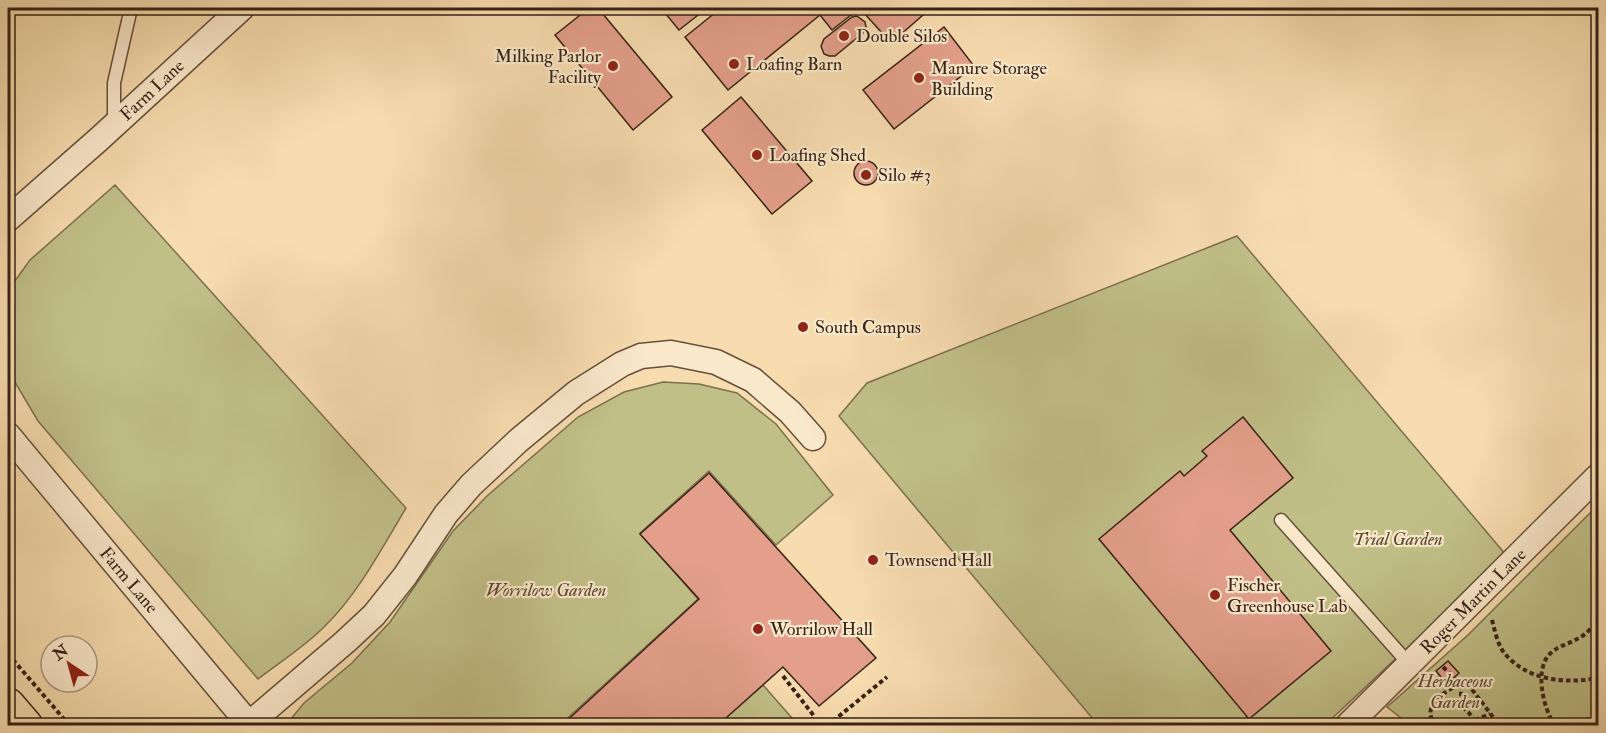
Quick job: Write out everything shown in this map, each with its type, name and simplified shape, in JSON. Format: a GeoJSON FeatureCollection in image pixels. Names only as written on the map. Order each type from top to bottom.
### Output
{"type":"FeatureCollection","features":[{"type":"Feature","properties":{"kind":"main road"},"geometry":{"type":"LineString","coordinates":[[8,705],[26,726]]}},
{"type":"Feature","properties":{"kind":"street","name":"Farm Lane"},"geometry":{"type":"LineString","coordinates":[[8,219],[114,126],[242,8]]}},
{"type":"Feature","properties":{"kind":"street"},"geometry":{"type":"LineString","coordinates":[[249,725],[374,615],[405,576],[446,514],[471,485],[519,440],[576,393],[622,364],[641,356],[670,353],[716,362],[753,380],[790,412],[813,438]]}},
{"type":"Feature","properties":{"kind":"street","name":"Farm Lane"},"geometry":{"type":"LineString","coordinates":[[8,435],[249,725]]}},
{"type":"Feature","properties":{"kind":"street","name":"Roger Martin Lane"},"geometry":{"type":"LineString","coordinates":[[1347,726],[1599,476]]}},
{"type":"Feature","properties":{"kind":"lane"},"geometry":{"type":"LineString","coordinates":[[114,126],[114,83],[131,8]]}},
{"type":"Feature","properties":{"kind":"lane"},"geometry":{"type":"LineString","coordinates":[[1281,520],[1410,665]]}},
{"type":"Feature","properties":{"kind":"path"},"geometry":{"type":"LineString","coordinates":[[1492,620],[1504,654],[1520,668],[1565,682],[1599,678]]}},
{"type":"Feature","properties":{"kind":"path"},"geometry":{"type":"LineString","coordinates":[[1555,726],[1542,695],[1544,663],[1550,653],[1562,645],[1580,639],[1599,621]]}},
{"type":"Feature","properties":{"kind":"path"},"geometry":{"type":"LineString","coordinates":[[8,654],[70,726]]}},
{"type":"Feature","properties":{"kind":"path"},"geometry":{"type":"LineString","coordinates":[[783,676],[814,716],[809,726]]}},
{"type":"Feature","properties":{"kind":"path"},"geometry":{"type":"LineString","coordinates":[[826,726],[887,677]]}},
{"type":"Feature","properties":{"kind":"path"},"geometry":{"type":"LineString","coordinates":[[1461,684],[1461,699],[1475,723],[1490,714]]}},
{"type":"Feature","properties":{"kind":"path"},"geometry":{"type":"LineString","coordinates":[[1436,726],[1432,720],[1431,710],[1438,697],[1461,684],[1470,687],[1500,726]]}},
{"type":"Feature","properties":{"kind":"path"},"geometry":{"type":"LineString","coordinates":[[1571,726],[1599,716]]}},
{"type":"Feature","properties":{"kind":"green space"},"geometry":{"type":"Polygon","coordinates":[[[115,185],[406,508],[369,570],[336,614],[308,641],[258,679],[38,421],[16,384],[8,358],[8,302],[14,282],[30,260],[115,185]]]}},
{"type":"Feature","properties":{"kind":"green space","name":"Trial Garden"},"geometry":{"type":"Polygon","coordinates":[[[1237,236],[1506,555],[1325,725],[1098,725],[839,416],[867,383],[1237,236]]]}},
{"type":"Feature","properties":{"kind":"green space","name":"Worrilow Garden"},"geometry":{"type":"Polygon","coordinates":[[[663,382],[699,384],[737,393],[776,424],[833,495],[776,545],[709,471],[640,533],[698,599],[560,725],[289,725],[290,720],[304,703],[352,663],[390,622],[453,531],[487,496],[578,417],[624,392],[663,382]]]}},
{"type":"Feature","properties":{"kind":"green space","name":"Herbaceous Garden"},"geometry":{"type":"Polygon","coordinates":[[[1598,505],[1598,725],[1410,725],[1387,707],[1469,634],[1598,505]]]}},
{"type":"Feature","properties":{"kind":"green space"},"geometry":{"type":"Polygon","coordinates":[[[763,685],[792,718],[785,725],[716,726],[763,685]]]}},
{"type":"Feature","properties":{"kind":"building","name":"Milking Parlor Facility"},"geometry":{"type":"Polygon","coordinates":[[[589,8],[598,8],[672,97],[633,130],[555,35],[589,8]]]}},
{"type":"Feature","properties":{"kind":"building"},"geometry":{"type":"Polygon","coordinates":[[[661,8],[707,8],[679,30],[661,8]]]}},
{"type":"Feature","properties":{"kind":"building","name":"Loafing Barn"},"geometry":{"type":"Polygon","coordinates":[[[721,8],[845,8],[851,15],[832,30],[820,15],[728,90],[685,37],[721,8]]]}},
{"type":"Feature","properties":{"kind":"building"},"geometry":{"type":"Polygon","coordinates":[[[872,8],[931,8],[891,43],[865,14],[872,8]]]}},
{"type":"Feature","properties":{"kind":"building","name":"Double Silos"},"geometry":{"type":"Polygon","coordinates":[[[857,16],[865,22],[866,27],[863,33],[835,56],[824,54],[821,46],[824,39],[852,17],[857,16]]]}},
{"type":"Feature","properties":{"kind":"building","name":"Manure Storage Building"},"geometry":{"type":"Polygon","coordinates":[[[944,27],[974,66],[894,129],[863,90],[944,27]]]}},
{"type":"Feature","properties":{"kind":"building","name":"Loafing Shed"},"geometry":{"type":"Polygon","coordinates":[[[741,97],[812,181],[772,214],[702,130],[741,97]]]}},
{"type":"Feature","properties":{"kind":"building","name":"Silo #3"},"geometry":{"type":"Polygon","coordinates":[[[866,161],[871,162],[877,168],[877,178],[871,184],[866,185],[861,184],[855,178],[854,173],[855,168],[861,162],[866,161]]]}},
{"type":"Feature","properties":{"kind":"building","name":"Fischer Greenhouse Lab"},"geometry":{"type":"Polygon","coordinates":[[[1243,417],[1293,478],[1230,530],[1331,651],[1249,719],[1099,539],[1180,471],[1184,476],[1207,456],[1202,451],[1243,417]]]}},
{"type":"Feature","properties":{"kind":"building","name":"Worrilow Hall"},"geometry":{"type":"Polygon","coordinates":[[[709,473],[876,658],[819,706],[783,667],[717,726],[561,726],[699,599],[640,534],[709,473]]]}},
{"type":"Feature","properties":{"kind":"building"},"geometry":{"type":"Polygon","coordinates":[[[1448,661],[1459,673],[1447,684],[1436,671],[1448,661]]]}},
{"type":"Feature","properties":{"kind":"place","name":"Double Silos"},"geometry":{"type":"Point","coordinates":[844,36]}},
{"type":"Feature","properties":{"kind":"place","name":"Loafing Barn"},"geometry":{"type":"Point","coordinates":[734,64]}},
{"type":"Feature","properties":{"kind":"place","name":"Milking Parlor Facility"},"geometry":{"type":"Point","coordinates":[613,66]}},
{"type":"Feature","properties":{"kind":"place","name":"Manure Storage Building"},"geometry":{"type":"Point","coordinates":[919,78]}},
{"type":"Feature","properties":{"kind":"place","name":"Loafing Shed"},"geometry":{"type":"Point","coordinates":[757,155]}},
{"type":"Feature","properties":{"kind":"place","name":"Silo #3"},"geometry":{"type":"Point","coordinates":[866,175]}},
{"type":"Feature","properties":{"kind":"place","name":"South Campus"},"geometry":{"type":"Point","coordinates":[803,327]}},
{"type":"Feature","properties":{"kind":"place","name":"Townsend Hall"},"geometry":{"type":"Point","coordinates":[873,560]}},
{"type":"Feature","properties":{"kind":"place","name":"Fischer Greenhouse Lab"},"geometry":{"type":"Point","coordinates":[1215,595]}},
{"type":"Feature","properties":{"kind":"place","name":"Worrilow Hall"},"geometry":{"type":"Point","coordinates":[758,629]}}]}
